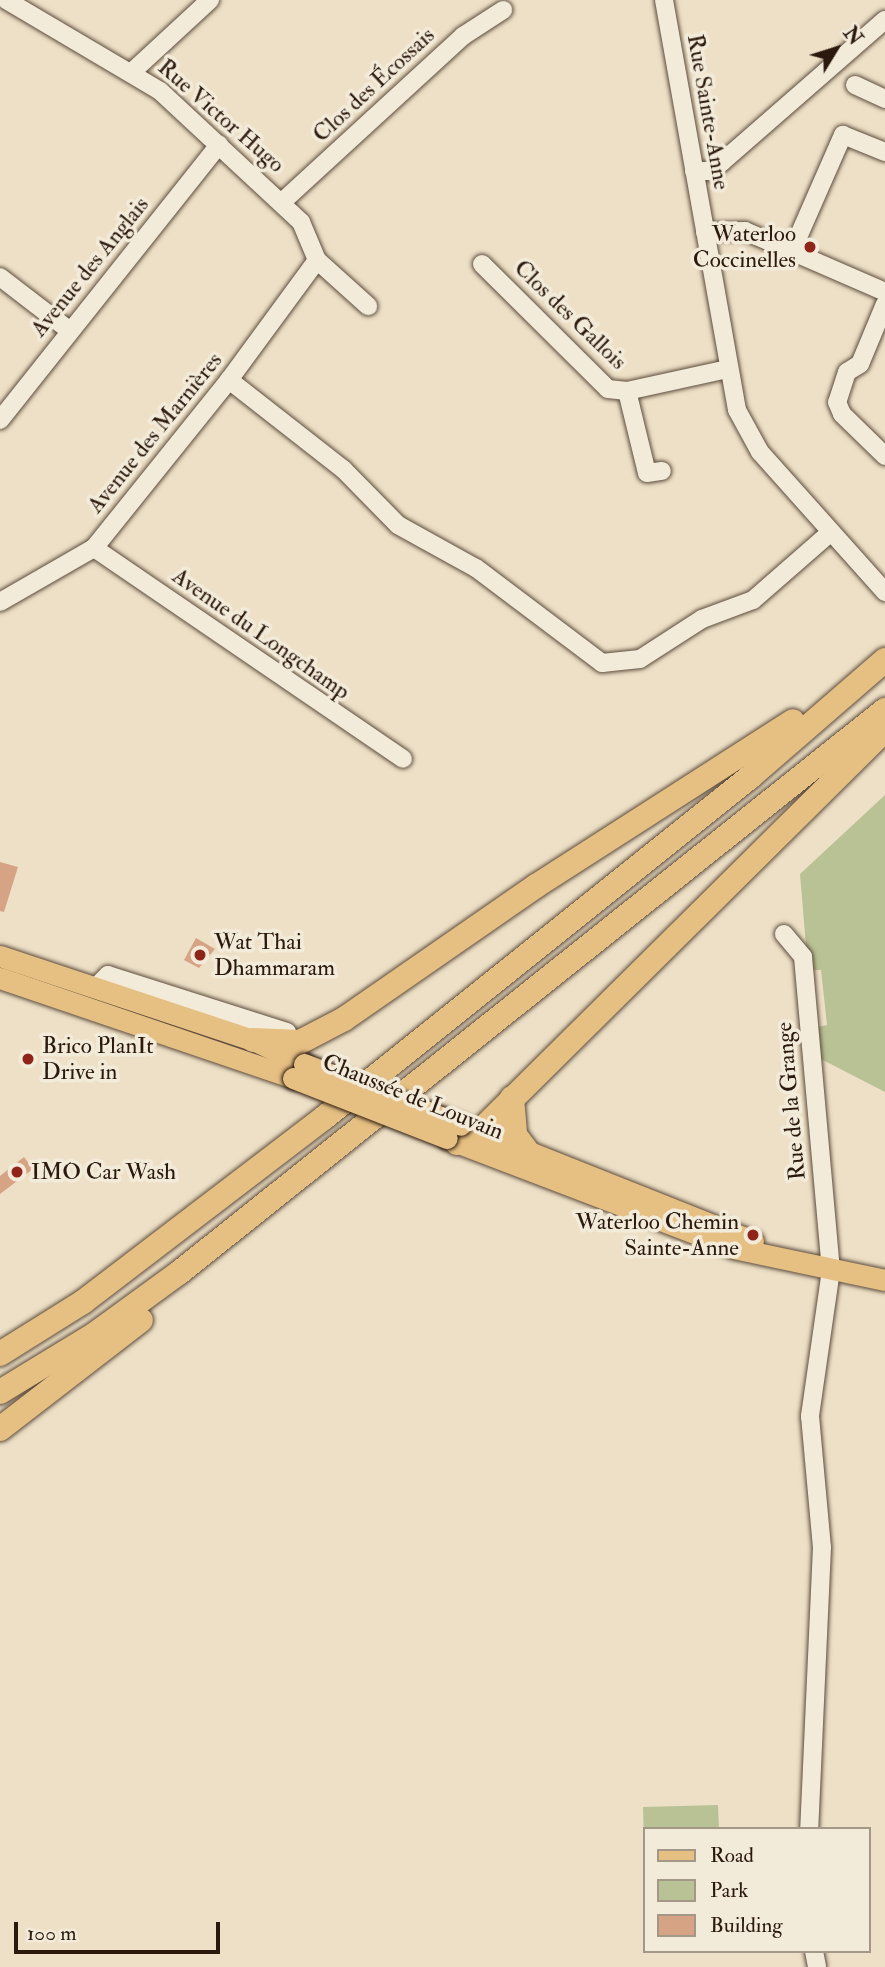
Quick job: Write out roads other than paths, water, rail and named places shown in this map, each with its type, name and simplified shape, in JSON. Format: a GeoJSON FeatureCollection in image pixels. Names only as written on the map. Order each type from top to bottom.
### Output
{"type":"FeatureCollection","features":[{"type":"Feature","properties":{"kind":"highway"},"geometry":{"type":"LineString","coordinates":[[0,1354],[83,1302],[304,1133],[841,699],[885,660]]}},
{"type":"Feature","properties":{"kind":"highway"},"geometry":{"type":"LineString","coordinates":[[253,1040],[300,1042],[325,1030],[812,707],[841,699]]}},
{"type":"Feature","properties":{"kind":"highway"},"geometry":{"type":"LineString","coordinates":[[0,1392],[180,1272],[885,710]]}},
{"type":"Feature","properties":{"kind":"highway"},"geometry":{"type":"LineString","coordinates":[[461,1135],[512,1098],[885,730]]}},
{"type":"Feature","properties":{"kind":"highway"},"geometry":{"type":"LineString","coordinates":[[512,1098],[515,1135],[528,1152]]}},
{"type":"Feature","properties":{"kind":"highway"},"geometry":{"type":"LineString","coordinates":[[0,1429],[166,1300],[180,1272]]}},
{"type":"Feature","properties":{"kind":"main road","name":"Chaussée de Louvain"},"geometry":{"type":"LineString","coordinates":[[0,956],[96,987],[170,1001],[253,1040],[298,1071]]}},
{"type":"Feature","properties":{"kind":"main road"},"geometry":{"type":"LineString","coordinates":[[0,969],[34,981],[44,979],[44,970]]}},
{"type":"Feature","properties":{"kind":"main road","name":"Chaussée de Louvain"},"geometry":{"type":"LineString","coordinates":[[0,978],[298,1071],[461,1135],[733,1248],[885,1280]]}},
{"type":"Feature","properties":{"kind":"main road","name":"Chaussée de Louvain"},"geometry":{"type":"LineString","coordinates":[[461,1135],[528,1152],[806,1264]]}},
{"type":"Feature","properties":{"kind":"street","name":"Rue Victor Hugo"},"geometry":{"type":"LineString","coordinates":[[6,0],[133,71],[282,202],[310,235],[317,260],[368,306]]}},
{"type":"Feature","properties":{"kind":"street"},"geometry":{"type":"LineString","coordinates":[[133,71],[210,0]]}},
{"type":"Feature","properties":{"kind":"street","name":"Rue Sainte-Anne"},"geometry":{"type":"LineString","coordinates":[[664,0],[727,369],[746,432],[831,532]]}},
{"type":"Feature","properties":{"kind":"street","name":"Clos des Écossais"},"geometry":{"type":"LineString","coordinates":[[282,202],[463,36],[503,10]]}},
{"type":"Feature","properties":{"kind":"street"},"geometry":{"type":"LineString","coordinates":[[694,171],[710,170],[722,162],[885,20]]}},
{"type":"Feature","properties":{"kind":"street"},"geometry":{"type":"LineString","coordinates":[[855,85],[885,99]]}},
{"type":"Feature","properties":{"kind":"street"},"geometry":{"type":"LineString","coordinates":[[792,251],[843,135],[885,152]]}},
{"type":"Feature","properties":{"kind":"street","name":"Avenue des Anglais"},"geometry":{"type":"LineString","coordinates":[[0,420],[219,145]]}},
{"type":"Feature","properties":{"kind":"street"},"geometry":{"type":"LineString","coordinates":[[705,232],[732,228],[885,292]]}},
{"type":"Feature","properties":{"kind":"street","name":"Avenue des Marnières"},"geometry":{"type":"LineString","coordinates":[[3,594],[94,548],[229,380],[317,260]]}},
{"type":"Feature","properties":{"kind":"street","name":"Clos des Gallois"},"geometry":{"type":"LineString","coordinates":[[482,264],[608,389],[627,391],[727,369]]}},
{"type":"Feature","properties":{"kind":"street"},"geometry":{"type":"LineString","coordinates":[[0,277],[70,331]]}},
{"type":"Feature","properties":{"kind":"street"},"geometry":{"type":"LineString","coordinates":[[885,304],[860,364],[847,372],[836,402],[842,414],[885,456]]}},
{"type":"Feature","properties":{"kind":"street"},"geometry":{"type":"LineString","coordinates":[[229,380],[342,469],[398,525],[477,568],[602,663],[640,659],[702,619],[753,600],[831,532],[882,589]]}},
{"type":"Feature","properties":{"kind":"street","name":"Clos des Gallois"},"geometry":{"type":"LineString","coordinates":[[627,391],[647,473],[662,471]]}},
{"type":"Feature","properties":{"kind":"street","name":"Avenue du Longchamp"},"geometry":{"type":"LineString","coordinates":[[94,548],[403,759]]}},
{"type":"Feature","properties":{"kind":"street","name":"Rue de la Grange"},"geometry":{"type":"LineString","coordinates":[[784,934],[803,957],[831,1270],[811,1406],[822,1547],[809,1827]]}},
{"type":"Feature","properties":{"kind":"street"},"geometry":{"type":"LineString","coordinates":[[141,1022],[170,1001],[287,1032]]}},
{"type":"Feature","properties":{"kind":"place","name":"Waterloo Coccinelles"},"geometry":{"type":"Point","coordinates":[810,247]}},
{"type":"Feature","properties":{"kind":"place","name":"Wat Thai Dhammaram"},"geometry":{"type":"Point","coordinates":[200,955]}},
{"type":"Feature","properties":{"kind":"place","name":"Brico PlanIt Drive in"},"geometry":{"type":"Point","coordinates":[28,1059]}},
{"type":"Feature","properties":{"kind":"place","name":"IMO Car Wash"},"geometry":{"type":"Point","coordinates":[17,1172]}},
{"type":"Feature","properties":{"kind":"place","name":"Waterloo Chemin Sainte-Anne"},"geometry":{"type":"Point","coordinates":[753,1235]}}]}
